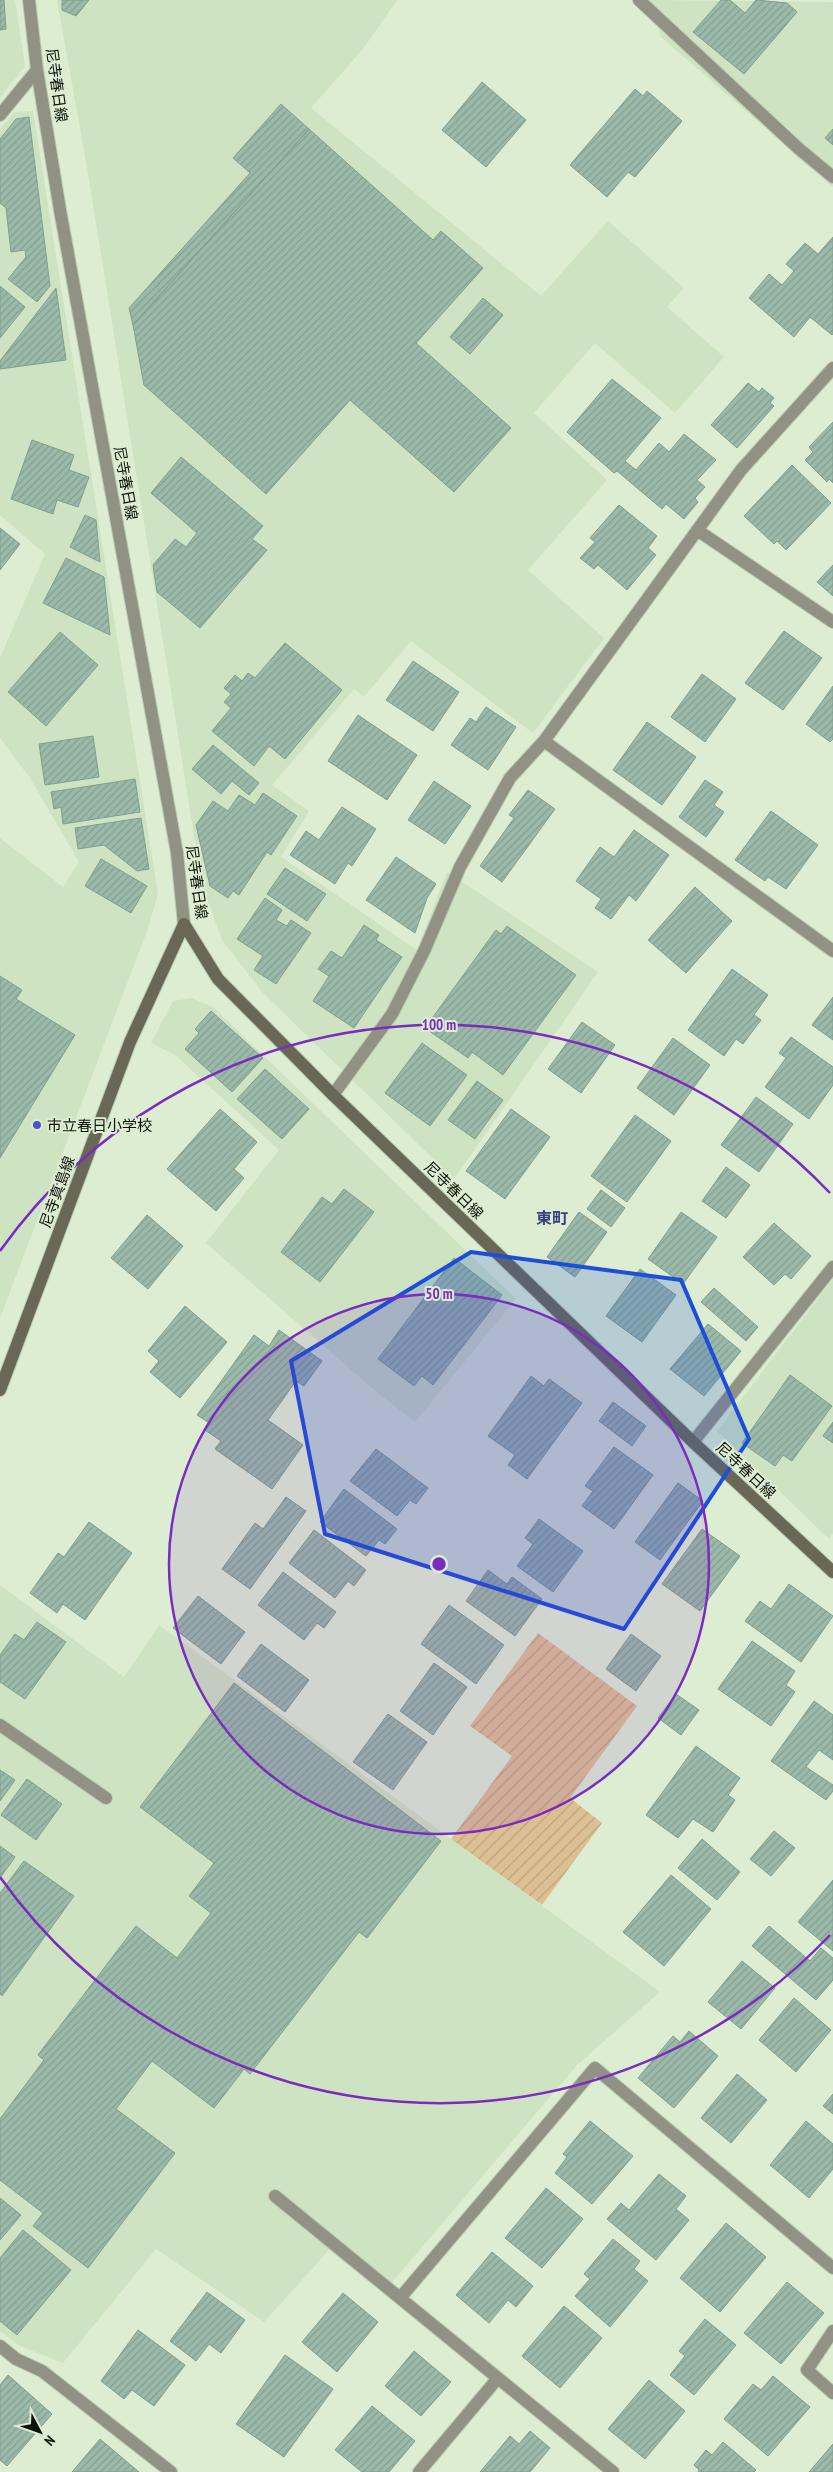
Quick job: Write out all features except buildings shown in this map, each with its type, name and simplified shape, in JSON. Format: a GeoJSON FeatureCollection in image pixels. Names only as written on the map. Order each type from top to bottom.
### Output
{"type":"FeatureCollection","features":[{"type":"Feature","properties":{"kind":"street","name":"尼寺春日線"},"geometry":{"type":"LineString","coordinates":[[29,0],[37,70],[60,210],[177,853],[184,924],[218,979],[333,1095],[692,1442],[833,1572]]}},
{"type":"Feature","properties":{"kind":"street"},"geometry":{"type":"LineString","coordinates":[[638,0],[798,148],[833,177]]}},
{"type":"Feature","properties":{"kind":"street"},"geometry":{"type":"LineString","coordinates":[[0,115],[37,70]]}},
{"type":"Feature","properties":{"kind":"street"},"geometry":{"type":"LineString","coordinates":[[333,1095],[392,1014],[425,949],[460,868],[510,778],[544,741],[741,470],[833,368]]}},
{"type":"Feature","properties":{"kind":"street"},"geometry":{"type":"LineString","coordinates":[[697,530],[833,622]]}},
{"type":"Feature","properties":{"kind":"street"},"geometry":{"type":"LineString","coordinates":[[544,741],[833,950]]}},
{"type":"Feature","properties":{"kind":"street","name":"尼寺真島線"},"geometry":{"type":"LineString","coordinates":[[0,1390],[130,1042],[184,924]]}},
{"type":"Feature","properties":{"kind":"street"},"geometry":{"type":"LineString","coordinates":[[692,1442],[833,1267]]}},
{"type":"Feature","properties":{"kind":"street"},"geometry":{"type":"LineString","coordinates":[[0,1725],[106,1798]]}},
{"type":"Feature","properties":{"kind":"street"},"geometry":{"type":"LineString","coordinates":[[400,2298],[595,2068],[833,2268]]}},
{"type":"Feature","properties":{"kind":"street"},"geometry":{"type":"LineString","coordinates":[[275,2196],[613,2472]]}},
{"type":"Feature","properties":{"kind":"street"},"geometry":{"type":"LineString","coordinates":[[833,2331],[807,2370],[833,2393]]}},
{"type":"Feature","properties":{"kind":"street"},"geometry":{"type":"LineString","coordinates":[[0,2346],[16,2359],[42,2372],[171,2472]]}},
{"type":"Feature","properties":{"kind":"street"},"geometry":{"type":"LineString","coordinates":[[418,2472],[498,2378]]}},
{"type":"Feature","properties":{"kind":"highlighted area"},"geometry":{"type":"Polygon","coordinates":[[[471,1252],[681,1280],[749,1439],[624,1629],[325,1534],[291,1361],[471,1252]]]}},
{"type":"Feature","properties":{"kind":"shaded area"},"geometry":{"type":"Polygon","coordinates":[[[0,0],[15,0],[25,66],[0,98],[0,0]]]}},
{"type":"Feature","properties":{"kind":"shaded area"},"geometry":{"type":"Polygon","coordinates":[[[57,0],[397,0],[363,49],[311,108],[541,296],[608,221],[684,288],[667,307],[724,357],[675,413],[595,343],[534,413],[607,480],[528,570],[604,638],[533,733],[411,641],[364,697],[354,689],[272,785],[309,811],[281,857],[417,950],[447,872],[598,972],[454,1179],[263,993],[222,940],[202,885],[88,173],[57,0]]]}},
{"type":"Feature","properties":{"kind":"shaded area"},"geometry":{"type":"Polygon","coordinates":[[[650,0],[833,2],[833,187],[661,37],[650,0]]]}},
{"type":"Feature","properties":{"kind":"shaded area"},"geometry":{"type":"Polygon","coordinates":[[[33,111],[158,894],[147,931],[0,1318],[0,838],[63,887],[79,862],[30,778],[0,738],[0,658],[45,554],[0,515],[0,129],[14,112],[33,111]]]}},
{"type":"Feature","properties":{"kind":"shaded area"},"geometry":{"type":"Polygon","coordinates":[[[192,998],[214,1008],[516,1299],[415,1422],[373,1389],[206,1243],[279,1150],[175,1055],[151,1043],[173,1001],[192,998]]]}},
{"type":"Feature","properties":{"kind":"shaded area"},"geometry":{"type":"Polygon","coordinates":[[[833,1279],[833,1533],[829,1539],[717,1431],[833,1279]]]}},
{"type":"Feature","properties":{"kind":"shaded area"},"geometry":{"type":"Polygon","coordinates":[[[0,1585],[124,1677],[159,1625],[660,1992],[578,2064],[383,2293],[329,2250],[264,2322],[156,2249],[63,2363],[20,2346],[0,2331],[0,1585]]]}},
{"type":"Feature","properties":{"kind":"shaded area"},"geometry":{"type":"Polygon","coordinates":[[[538,1633],[637,1706],[570,1798],[602,1823],[542,1905],[451,1839],[512,1756],[470,1726],[538,1633]]]}},
{"type":"Feature","properties":{"kind":"place","name":"市立春日小学校"},"geometry":{"type":"Point","coordinates":[37,1125]}},
{"type":"Feature","properties":{"kind":"district","name":"東町"},"geometry":{"type":"Point","coordinates":[552,1218]}}]}
